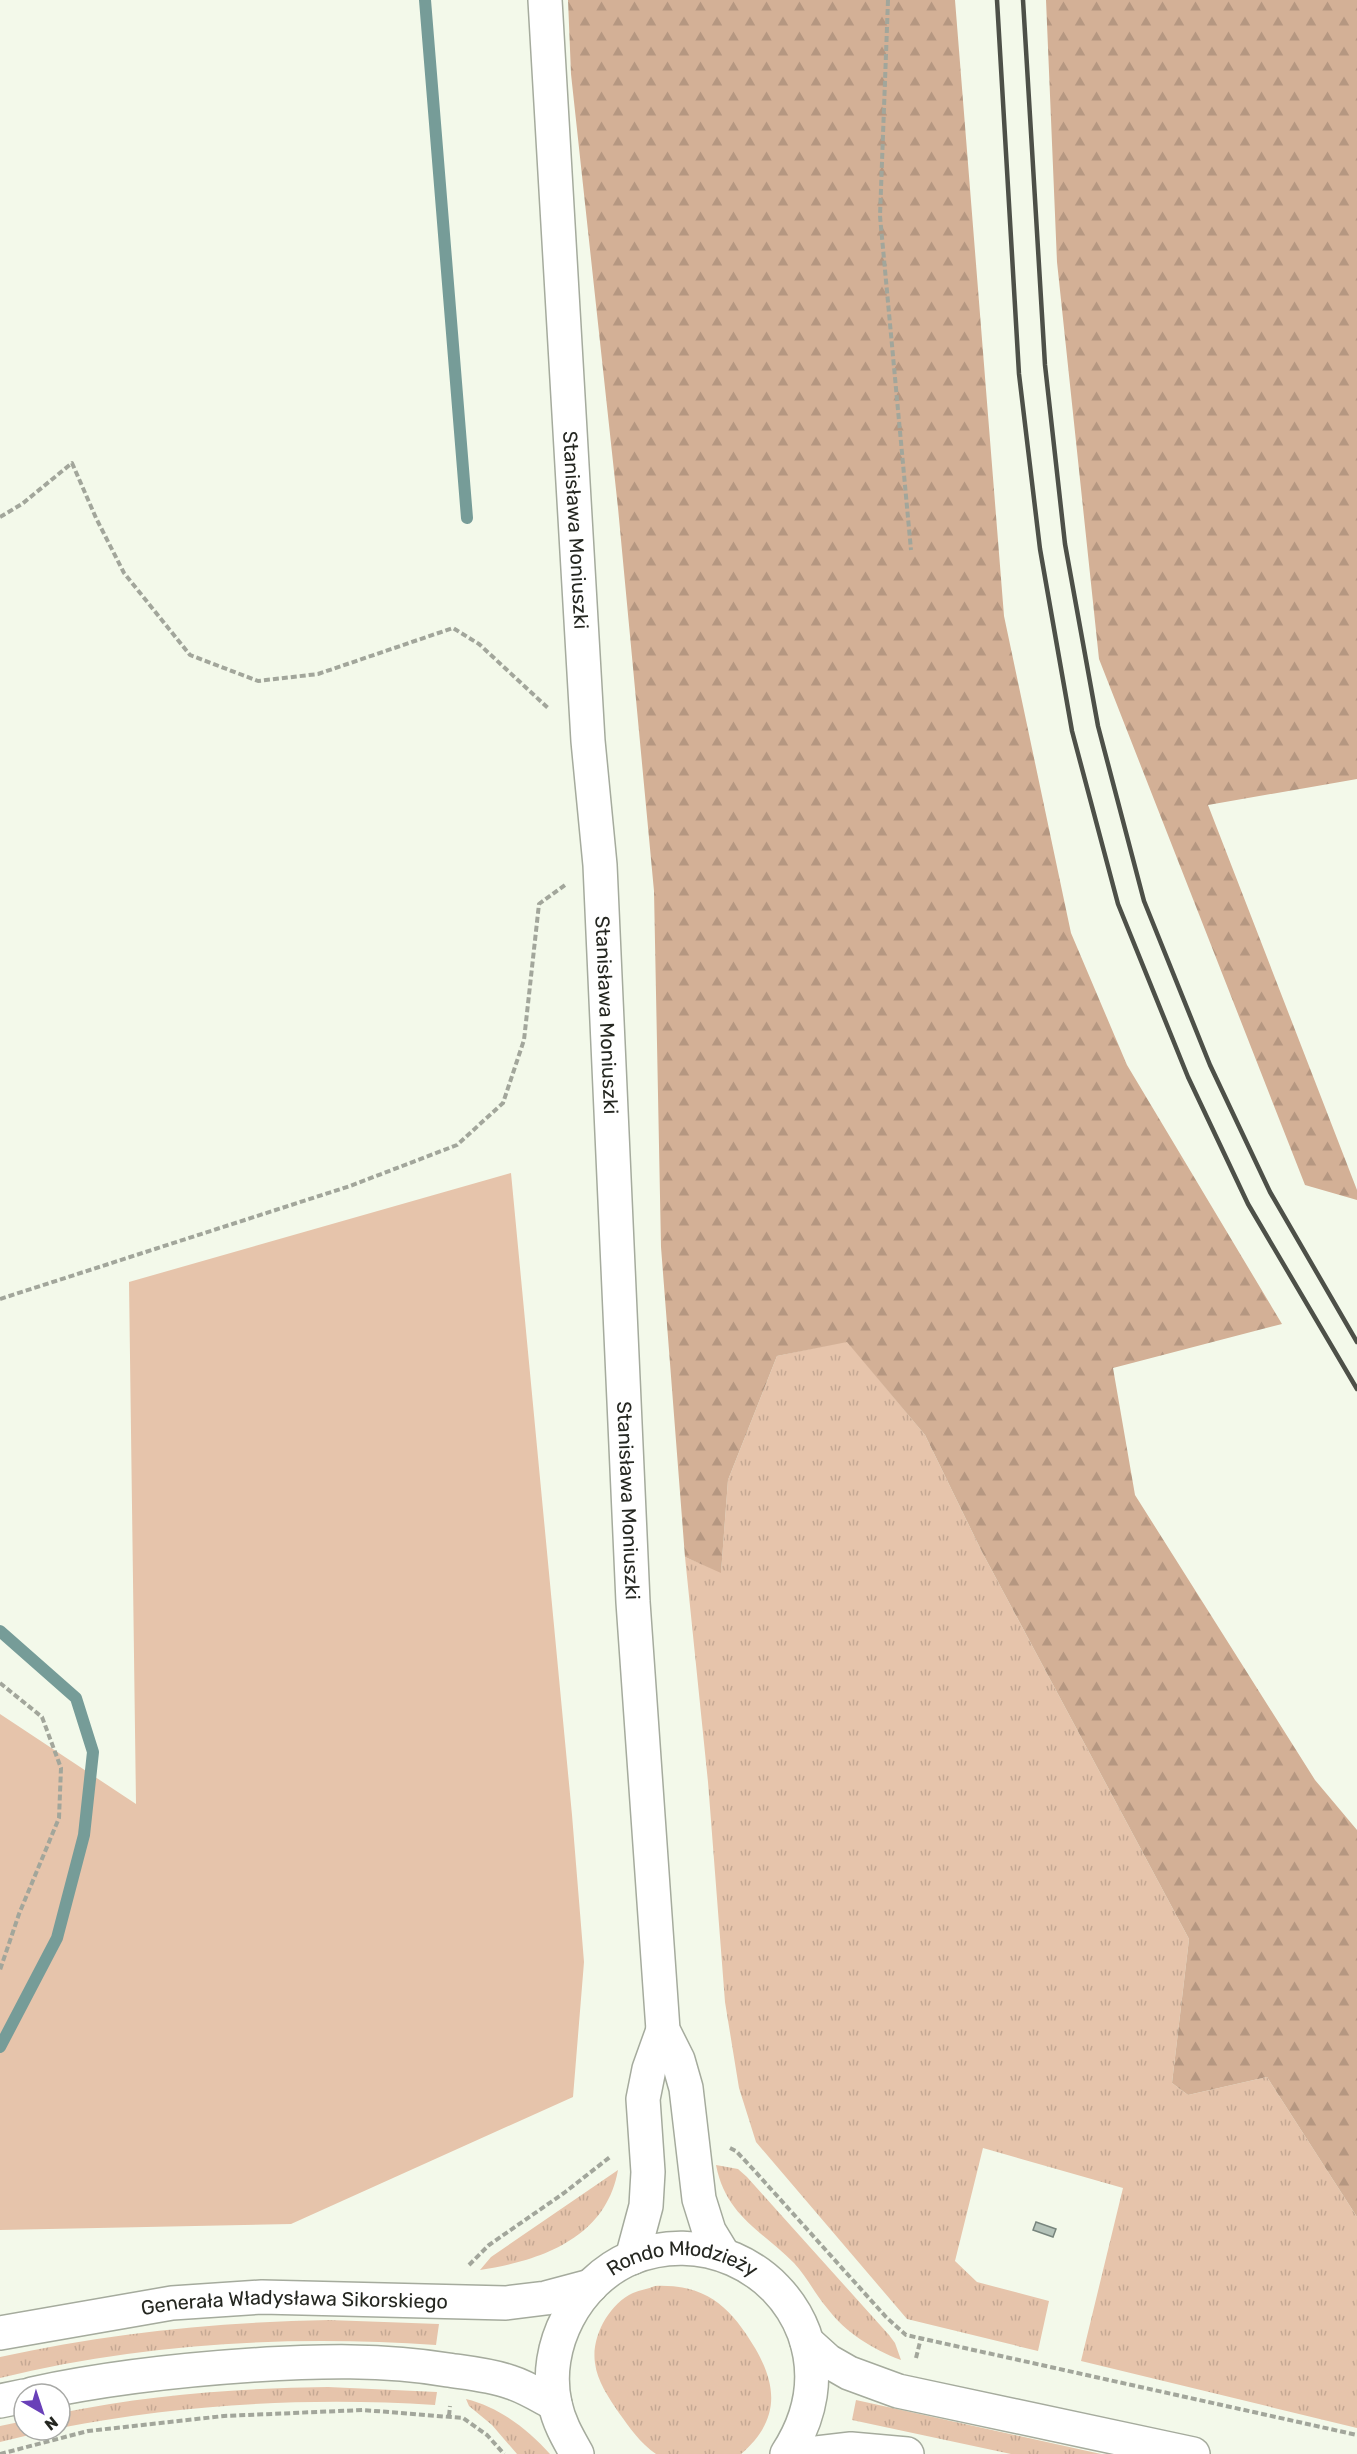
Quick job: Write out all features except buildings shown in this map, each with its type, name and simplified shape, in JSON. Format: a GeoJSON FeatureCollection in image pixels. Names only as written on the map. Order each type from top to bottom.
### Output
{"type":"FeatureCollection","features":[{"type":"Feature","properties":{"kind":"street","name":"Stanisława Moniuszki"},"geometry":{"type":"LineString","coordinates":[[545,0],[588,741],[600,865],[633,1602],[663,2030],[678,2060],[686,2088],[699,2199],[709,2231],[723,2254]]}},
{"type":"Feature","properties":{"kind":"street","name":"Stanisława Moniuszki"},"geometry":{"type":"LineString","coordinates":[[632,2258],[646,2206],[647,2152],[643,2099],[649,2069],[663,2030]]}},
{"type":"Feature","properties":{"kind":"street","name":"Rondo Młodzieży"},"geometry":{"type":"LineString","coordinates":[[577,2454],[565,2434],[555,2404],[553,2370],[562,2329],[574,2306],[591,2286],[610,2270],[632,2258],[662,2250],[692,2248],[723,2254],[747,2265],[767,2279],[785,2298],[799,2320],[807,2342],[812,2369],[811,2394],[806,2417],[787,2454]]}},
{"type":"Feature","properties":{"kind":"street","name":"Generała Władysława Sikorskiego"},"geometry":{"type":"LineString","coordinates":[[0,2333],[172,2304],[262,2297],[462,2303],[516,2302],[546,2298],[591,2286]]}},
{"type":"Feature","properties":{"kind":"street"},"geometry":{"type":"LineString","coordinates":[[807,2342],[828,2361],[849,2373],[898,2391],[1193,2454]]}},
{"type":"Feature","properties":{"kind":"street"},"geometry":{"type":"LineString","coordinates":[[72,2385],[155,2373],[284,2363],[412,2364],[509,2382],[531,2390],[555,2404]]}},
{"type":"Feature","properties":{"kind":"street"},"geometry":{"type":"LineString","coordinates":[[808,2454],[851,2449],[907,2454]]}},
{"type":"Feature","properties":{"kind":"path"},"geometry":{"type":"LineString","coordinates":[[888,0],[880,216],[911,550]]}},
{"type":"Feature","properties":{"kind":"path"},"geometry":{"type":"LineString","coordinates":[[0,517],[22,504],[72,464],[124,573],[190,655],[258,681],[318,674],[453,628],[479,644],[569,727],[588,741]]}},
{"type":"Feature","properties":{"kind":"path"},"geometry":{"type":"LineString","coordinates":[[0,1299],[350,1186],[457,1146],[503,1102],[524,1040],[539,904],[578,876],[600,865]]}},
{"type":"Feature","properties":{"kind":"path"},"geometry":{"type":"LineString","coordinates":[[0,1683],[42,1717],[61,1767],[58,1818],[19,1914],[0,1970]]}},
{"type":"Feature","properties":{"kind":"path"},"geometry":{"type":"LineString","coordinates":[[693,2148],[724,2145],[736,2151],[886,2318],[906,2335],[1357,2435]]}},
{"type":"Feature","properties":{"kind":"path"},"geometry":{"type":"LineString","coordinates":[[462,2303],[464,2276],[468,2266],[489,2245],[564,2193],[608,2157],[647,2152]]}},
{"type":"Feature","properties":{"kind":"path"},"geometry":{"type":"LineString","coordinates":[[449,2416],[454,2371]]}},
{"type":"Feature","properties":{"kind":"path"},"geometry":{"type":"LineString","coordinates":[[0,2454],[88,2431],[224,2416],[363,2410],[464,2418],[487,2435],[504,2454]]}},
{"type":"Feature","properties":{"kind":"green space"},"geometry":{"type":"Polygon","coordinates":[[[568,0],[955,0],[1004,616],[1071,933],[1127,1065],[1282,1324],[1113,1368],[1135,1495],[1315,1780],[1357,1830],[1357,2217],[1267,2077],[1188,2095],[1172,2083],[1189,1939],[982,1552],[925,1435],[847,1342],[777,1356],[728,1480],[721,1573],[685,1557],[661,1247],[654,891],[618,508],[571,74],[568,0]]]}},
{"type":"Feature","properties":{"kind":"green space"},"geometry":{"type":"Polygon","coordinates":[[[1046,0],[1357,0],[1357,779],[1208,805],[1357,1190],[1357,1200],[1305,1185],[1099,659],[1057,262],[1046,0]]]}},
{"type":"Feature","properties":{"kind":"green space"},"geometry":{"type":"Polygon","coordinates":[[[511,1173],[584,1962],[573,2097],[291,2224],[0,2230],[0,1714],[136,1804],[129,1282],[511,1173]]]}},
{"type":"Feature","properties":{"kind":"green space"},"geometry":{"type":"Polygon","coordinates":[[[847,1341],[925,1435],[982,1552],[1189,1939],[1172,2083],[1188,2095],[1267,2077],[1357,2217],[1357,2428],[1081,2361],[1123,2188],[983,2148],[955,2261],[977,2282],[1049,2301],[1038,2351],[907,2319],[756,2142],[739,2088],[725,2002],[708,1782],[685,1557],[721,1572],[728,1480],[777,1356],[847,1341]]]}},
{"type":"Feature","properties":{"kind":"green space"},"geometry":{"type":"Polygon","coordinates":[[[716,2165],[738,2169],[747,2177],[889,2335],[895,2343],[901,2360],[860,2339],[834,2317],[794,2263],[736,2210],[721,2182],[716,2165]]]}},
{"type":"Feature","properties":{"kind":"green space"},"geometry":{"type":"Polygon","coordinates":[[[618,2170],[611,2194],[600,2213],[585,2230],[567,2243],[546,2253],[480,2270],[491,2257],[618,2170]]]}},
{"type":"Feature","properties":{"kind":"green space"},"geometry":{"type":"Polygon","coordinates":[[[655,2286],[689,2289],[715,2300],[726,2309],[746,2333],[763,2363],[771,2391],[768,2417],[762,2430],[741,2454],[656,2454],[631,2430],[604,2389],[596,2370],[594,2353],[599,2332],[609,2313],[624,2298],[655,2286]]]}},
{"type":"Feature","properties":{"kind":"green space"},"geometry":{"type":"Polygon","coordinates":[[[329,2320],[439,2324],[436,2345],[327,2341],[217,2345],[108,2357],[0,2378],[0,2357],[81,2341],[205,2326],[329,2320]]]}},
{"type":"Feature","properties":{"kind":"green space"},"geometry":{"type":"Polygon","coordinates":[[[328,2387],[437,2392],[435,2405],[341,2402],[247,2404],[153,2413],[72,2426],[72,2411],[160,2397],[261,2389],[328,2387]]]}},
{"type":"Feature","properties":{"kind":"green space"},"geometry":{"type":"Polygon","coordinates":[[[466,2399],[490,2407],[512,2420],[550,2454],[517,2454],[492,2425],[469,2406],[466,2399]]]}},
{"type":"Feature","properties":{"kind":"green space"},"geometry":{"type":"Polygon","coordinates":[[[856,2400],[1101,2454],[1011,2454],[852,2420],[856,2400]]]}},
{"type":"Feature","properties":{"kind":"green space"},"geometry":{"type":"Polygon","coordinates":[[[12,2424],[12,2439],[0,2442],[0,2426],[12,2424]]]}},
{"type":"Feature","properties":{"kind":"waterway"},"geometry":{"type":"LineString","coordinates":[[425,0],[467,518]]}},
{"type":"Feature","properties":{"kind":"waterway"},"geometry":{"type":"LineString","coordinates":[[0,1631],[76,1698],[93,1752],[84,1835],[57,1938],[0,2047]]}},
{"type":"Feature","properties":{"kind":"railway"},"geometry":{"type":"LineString","coordinates":[[997,0],[1019,374],[1040,549],[1072,731],[1118,904],[1188,1077],[1248,1204],[1357,1389]]}},
{"type":"Feature","properties":{"kind":"railway"},"geometry":{"type":"LineString","coordinates":[[1023,0],[1045,365],[1065,544],[1098,726],[1144,901],[1210,1065],[1270,1192],[1357,1342]]}}]}
